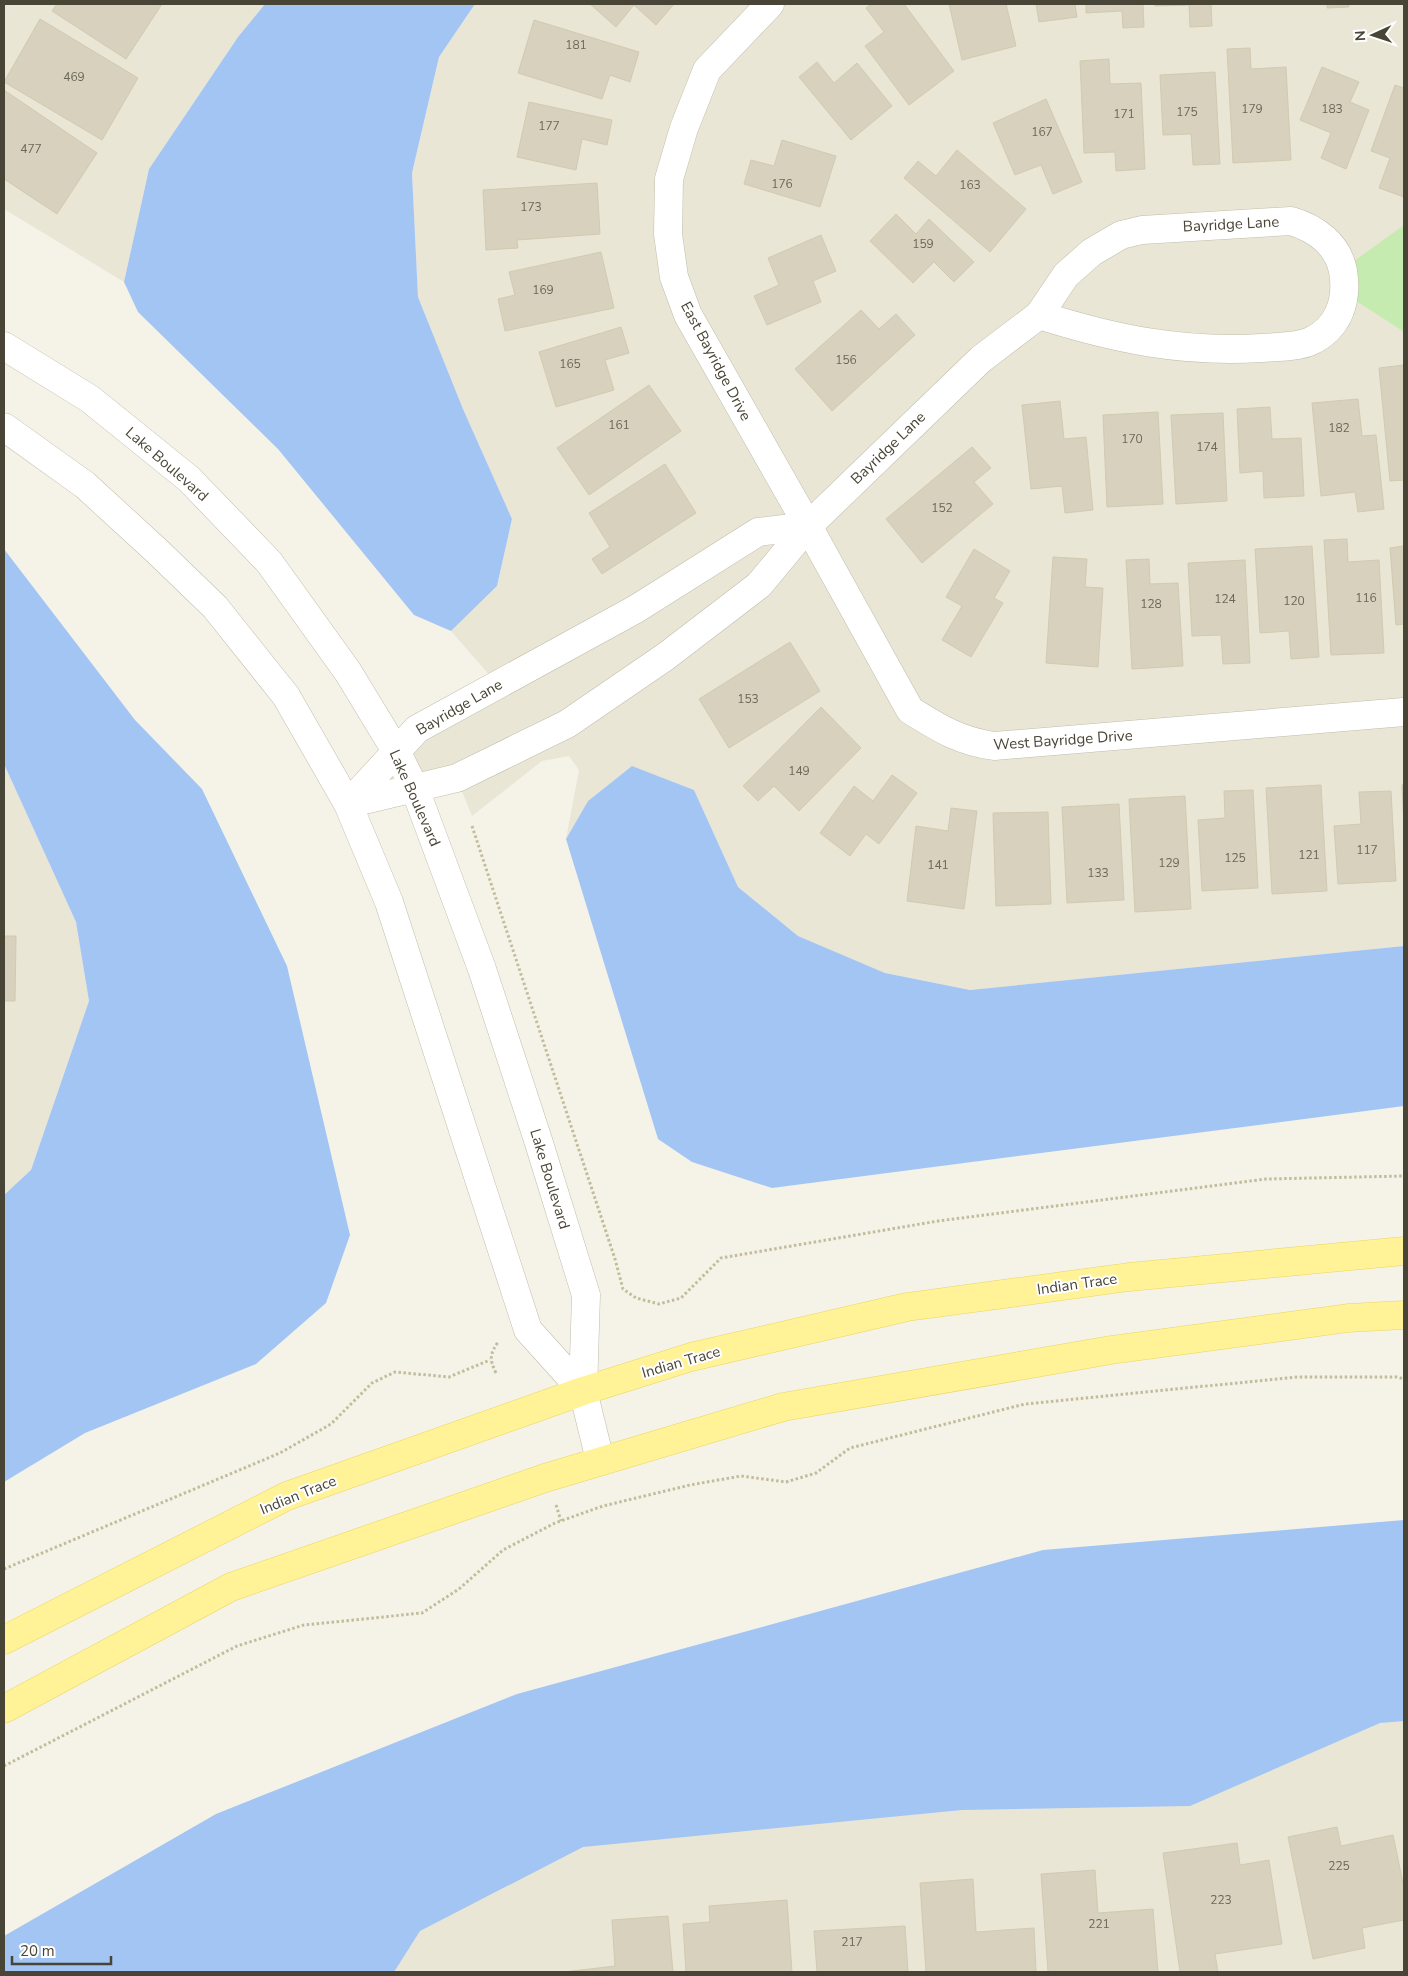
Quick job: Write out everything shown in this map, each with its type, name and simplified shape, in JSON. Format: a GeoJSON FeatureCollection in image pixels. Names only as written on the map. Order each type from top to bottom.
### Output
{"type":"FeatureCollection","features":[{"type":"Feature","properties":{"kind":"main road","name":"Indian Trace"},"geometry":{"type":"LineString","coordinates":[[4,1640],[287,1496],[583,1391],[690,1357],[907,1307],[1129,1277],[1404,1251]]}},
{"type":"Feature","properties":{"kind":"main road"},"geometry":{"type":"LineString","coordinates":[[4,1709],[231,1587],[600,1460],[783,1407],[1112,1350],[1348,1318],[1404,1315]]}},
{"type":"Feature","properties":{"kind":"street","name":"East Bayridge Drive"},"geometry":{"type":"LineString","coordinates":[[770,4],[707,70],[684,128],[669,179],[668,234],[674,277],[688,315],[808,526]]}},
{"type":"Feature","properties":{"kind":"street","name":"Bayridge Lane"},"geometry":{"type":"LineString","coordinates":[[348,804],[458,778],[567,724],[665,657],[759,585],[808,526],[981,359],[1038,315],[1066,274],[1092,252],[1121,235],[1142,230],[1291,221],[1309,226],[1323,236],[1334,251],[1343,269],[1344,293],[1341,311],[1335,322],[1310,342],[1292,345],[1236,350],[1174,348],[1081,328],[1038,315]]}},
{"type":"Feature","properties":{"kind":"street","name":"Lake Boulevard"},"geometry":{"type":"LineString","coordinates":[[4,346],[90,398],[189,479],[269,562],[348,672],[396,752],[415,789],[482,969],[586,1295],[583,1391],[600,1460]]}},
{"type":"Feature","properties":{"kind":"street","name":"Lake Boulevard"},"geometry":{"type":"LineString","coordinates":[[4,426],[85,485],[215,607],[286,696],[348,804],[389,902],[528,1330],[583,1391]]}},
{"type":"Feature","properties":{"kind":"street","name":"Bayridge Lane"},"geometry":{"type":"LineString","coordinates":[[348,804],[417,729],[636,609],[758,532],[808,526]]}},
{"type":"Feature","properties":{"kind":"street","name":"West Bayridge Drive"},"geometry":{"type":"LineString","coordinates":[[808,526],[910,710],[932,724],[968,742],[994,746],[1030,744],[1404,712]]}},
{"type":"Feature","properties":{"kind":"path"},"geometry":{"type":"LineString","coordinates":[[472,826],[615,1259],[623,1289],[636,1298],[659,1304],[681,1298],[721,1258],[938,1221],[1266,1179],[1404,1176]]}},
{"type":"Feature","properties":{"kind":"path"},"geometry":{"type":"LineString","coordinates":[[496,1372],[490,1360],[492,1350],[504,1334]]}},
{"type":"Feature","properties":{"kind":"path"},"geometry":{"type":"LineString","coordinates":[[4,1569],[280,1453],[331,1424],[372,1382],[395,1372],[449,1377],[490,1360]]}},
{"type":"Feature","properties":{"kind":"path"},"geometry":{"type":"LineString","coordinates":[[4,1766],[237,1646],[304,1625],[422,1612],[459,1589],[503,1550],[555,1523],[603,1506],[690,1485],[741,1476],[786,1482],[816,1473],[850,1448],[1025,1404],[1297,1377],[1397,1377],[1404,1379]]}},
{"type":"Feature","properties":{"kind":"shaded area"},"geometry":{"type":"Polygon","coordinates":[[[4,4],[265,4],[238,37],[149,169],[124,282],[4,209],[4,4]]]}},
{"type":"Feature","properties":{"kind":"shaded area"},"geometry":{"type":"Polygon","coordinates":[[[475,4],[1404,4],[1404,225],[1343,270],[1345,293],[1404,332],[1404,946],[970,990],[885,973],[798,936],[738,887],[694,790],[632,766],[588,801],[566,839],[579,770],[569,756],[542,761],[472,816],[457,779],[405,770],[417,729],[498,685],[451,631],[497,586],[512,519],[463,409],[418,297],[412,173],[439,57],[475,4]]]}},
{"type":"Feature","properties":{"kind":"shaded area"},"geometry":{"type":"Polygon","coordinates":[[[4,764],[76,922],[89,1001],[31,1170],[4,1195],[4,764]]]}},
{"type":"Feature","properties":{"kind":"shaded area"},"geometry":{"type":"Polygon","coordinates":[[[1404,1625],[1404,1972],[158,1972],[289,1886],[1404,1625]]]}},
{"type":"Feature","properties":{"kind":"green space"},"geometry":{"type":"Polygon","coordinates":[[[1404,225],[1404,332],[1344,293],[1343,269],[1404,225]]]}},
{"type":"Feature","properties":{"kind":"water"},"geometry":{"type":"Polygon","coordinates":[[[265,4],[475,4],[439,57],[412,173],[418,297],[463,409],[512,519],[497,586],[451,631],[414,615],[278,449],[138,312],[124,282],[149,169],[238,37],[265,4]]]}},
{"type":"Feature","properties":{"kind":"water"},"geometry":{"type":"Polygon","coordinates":[[[4,549],[135,720],[202,789],[287,966],[350,1235],[326,1303],[256,1364],[85,1433],[4,1482],[4,1195],[31,1170],[89,1001],[76,922],[4,764],[4,549]]]}},
{"type":"Feature","properties":{"kind":"water"},"geometry":{"type":"Polygon","coordinates":[[[632,766],[694,790],[738,887],[798,936],[885,973],[970,990],[1404,946],[1404,1106],[772,1188],[692,1162],[658,1139],[566,839],[588,801],[632,766]]]}},
{"type":"Feature","properties":{"kind":"water"},"geometry":{"type":"Polygon","coordinates":[[[1404,1520],[1404,1721],[1380,1723],[1190,1806],[962,1810],[583,1847],[420,1931],[394,1972],[4,1972],[4,1936],[216,1814],[517,1694],[1043,1550],[1404,1520]]]}},
{"type":"Feature","properties":{"kind":"building"},"geometry":{"type":"Polygon","coordinates":[[[57,4],[162,4],[126,59],[52,11],[57,4]]]}},
{"type":"Feature","properties":{"kind":"building"},"geometry":{"type":"Polygon","coordinates":[[[590,4],[674,4],[656,25],[634,5],[616,27],[590,4]]]}},
{"type":"Feature","properties":{"kind":"building"},"geometry":{"type":"Polygon","coordinates":[[[872,4],[904,4],[954,71],[909,105],[865,46],[884,32],[866,8],[872,4]]]}},
{"type":"Feature","properties":{"kind":"building"},"geometry":{"type":"Polygon","coordinates":[[[949,4],[1006,4],[1016,46],[962,60],[949,4]]]}},
{"type":"Feature","properties":{"kind":"building"},"geometry":{"type":"Polygon","coordinates":[[[1036,4],[1075,4],[1077,17],[1039,22],[1036,4]]]}},
{"type":"Feature","properties":{"kind":"building"},"geometry":{"type":"Polygon","coordinates":[[[1086,4],[1143,4],[1144,27],[1123,28],[1122,11],[1086,13],[1086,4]]]}},
{"type":"Feature","properties":{"kind":"building"},"geometry":{"type":"Polygon","coordinates":[[[1155,4],[1211,4],[1212,26],[1190,27],[1189,5],[1155,6],[1155,4]]]}},
{"type":"Feature","properties":{"kind":"building"},"geometry":{"type":"Polygon","coordinates":[[[1327,4],[1349,4],[1349,7],[1327,8],[1327,4]]]}},
{"type":"Feature","properties":{"kind":"building"},"geometry":{"type":"Polygon","coordinates":[[[40,19],[138,78],[102,140],[4,82],[40,19]]]}},
{"type":"Feature","properties":{"kind":"building"},"geometry":{"type":"Polygon","coordinates":[[[534,20],[639,52],[630,82],[610,75],[602,99],[518,73],[534,20]]]}},
{"type":"Feature","properties":{"kind":"building"},"geometry":{"type":"Polygon","coordinates":[[[1250,48],[1251,69],[1286,67],[1291,160],[1233,163],[1227,49],[1250,48]]]}},
{"type":"Feature","properties":{"kind":"building"},"geometry":{"type":"Polygon","coordinates":[[[1109,59],[1110,84],[1141,83],[1145,169],[1116,171],[1115,152],[1084,153],[1080,61],[1109,59]]]}},
{"type":"Feature","properties":{"kind":"building"},"geometry":{"type":"Polygon","coordinates":[[[817,62],[834,83],[857,63],[892,106],[851,140],[799,77],[817,62]]]}},
{"type":"Feature","properties":{"kind":"building"},"geometry":{"type":"Polygon","coordinates":[[[1322,67],[1359,82],[1350,102],[1369,110],[1346,169],[1321,158],[1331,133],[1300,120],[1322,67]]]}},
{"type":"Feature","properties":{"kind":"building"},"geometry":{"type":"Polygon","coordinates":[[[1215,72],[1220,164],[1193,165],[1191,134],[1163,135],[1160,75],[1215,72]]]}},
{"type":"Feature","properties":{"kind":"building"},"geometry":{"type":"Polygon","coordinates":[[[1395,85],[1404,88],[1404,197],[1379,188],[1390,158],[1371,151],[1395,85]]]}},
{"type":"Feature","properties":{"kind":"building"},"geometry":{"type":"Polygon","coordinates":[[[4,90],[97,153],[57,214],[4,179],[4,90]]]}},
{"type":"Feature","properties":{"kind":"building"},"geometry":{"type":"Polygon","coordinates":[[[1046,99],[1082,182],[1053,194],[1041,165],[1015,175],[993,123],[1046,99]]]}},
{"type":"Feature","properties":{"kind":"building"},"geometry":{"type":"Polygon","coordinates":[[[529,102],[612,120],[607,145],[582,139],[576,170],[517,157],[529,102]]]}},
{"type":"Feature","properties":{"kind":"building"},"geometry":{"type":"Polygon","coordinates":[[[782,140],[836,156],[820,207],[744,184],[751,160],[774,166],[782,140]]]}},
{"type":"Feature","properties":{"kind":"building"},"geometry":{"type":"Polygon","coordinates":[[[957,150],[1026,209],[990,252],[904,178],[918,161],[936,176],[957,150]]]}},
{"type":"Feature","properties":{"kind":"building"},"geometry":{"type":"Polygon","coordinates":[[[597,183],[600,234],[517,240],[518,248],[486,250],[483,190],[597,183]]]}},
{"type":"Feature","properties":{"kind":"building"},"geometry":{"type":"Polygon","coordinates":[[[896,214],[916,234],[929,219],[974,262],[954,282],[934,262],[913,283],[870,241],[896,214]]]}},
{"type":"Feature","properties":{"kind":"building"},"geometry":{"type":"Polygon","coordinates":[[[821,235],[836,271],[813,281],[821,302],[767,325],[754,296],[779,285],[768,258],[821,235]]]}},
{"type":"Feature","properties":{"kind":"building"},"geometry":{"type":"Polygon","coordinates":[[[601,252],[614,308],[505,331],[498,299],[515,295],[509,272],[601,252]]]}},
{"type":"Feature","properties":{"kind":"building"},"geometry":{"type":"Polygon","coordinates":[[[861,310],[879,329],[896,314],[915,335],[832,411],[795,369],[861,310]]]}},
{"type":"Feature","properties":{"kind":"building"},"geometry":{"type":"Polygon","coordinates":[[[621,327],[629,353],[605,360],[614,390],[556,407],[539,352],[621,327]]]}},
{"type":"Feature","properties":{"kind":"building"},"geometry":{"type":"Polygon","coordinates":[[[1404,365],[1404,480],[1390,481],[1379,368],[1404,365]]]}},
{"type":"Feature","properties":{"kind":"building"},"geometry":{"type":"Polygon","coordinates":[[[649,385],[681,431],[589,495],[557,448],[649,385]]]}},
{"type":"Feature","properties":{"kind":"building"},"geometry":{"type":"Polygon","coordinates":[[[1358,399],[1362,436],[1376,435],[1384,509],[1358,512],[1355,492],[1321,496],[1312,403],[1358,399]]]}},
{"type":"Feature","properties":{"kind":"building"},"geometry":{"type":"Polygon","coordinates":[[[1060,401],[1064,439],[1086,437],[1093,510],[1065,513],[1062,486],[1031,489],[1022,405],[1060,401]]]}},
{"type":"Feature","properties":{"kind":"building"},"geometry":{"type":"Polygon","coordinates":[[[1270,407],[1272,439],[1301,438],[1304,496],[1264,498],[1263,471],[1240,473],[1237,409],[1270,407]]]}},
{"type":"Feature","properties":{"kind":"building"},"geometry":{"type":"Polygon","coordinates":[[[1158,412],[1163,504],[1107,507],[1103,415],[1158,412]]]}},
{"type":"Feature","properties":{"kind":"building"},"geometry":{"type":"Polygon","coordinates":[[[1223,413],[1227,501],[1176,504],[1171,415],[1223,413]]]}},
{"type":"Feature","properties":{"kind":"building"},"geometry":{"type":"Polygon","coordinates":[[[972,447],[991,468],[974,482],[993,504],[922,563],[886,519],[972,447]]]}},
{"type":"Feature","properties":{"kind":"building"},"geometry":{"type":"Polygon","coordinates":[[[665,464],[696,513],[602,574],[592,559],[610,547],[589,513],[665,464]]]}},
{"type":"Feature","properties":{"kind":"building"},"geometry":{"type":"Polygon","coordinates":[[[1347,539],[1348,562],[1379,560],[1384,653],[1331,655],[1324,540],[1347,539]]]}},
{"type":"Feature","properties":{"kind":"building"},"geometry":{"type":"Polygon","coordinates":[[[1312,546],[1319,657],[1291,659],[1289,631],[1260,633],[1255,549],[1312,546]]]}},
{"type":"Feature","properties":{"kind":"building"},"geometry":{"type":"Polygon","coordinates":[[[1404,546],[1404,624],[1396,625],[1390,548],[1404,546]]]}},
{"type":"Feature","properties":{"kind":"building"},"geometry":{"type":"Polygon","coordinates":[[[974,549],[1010,571],[994,598],[1003,603],[971,657],[942,640],[962,606],[946,597],[974,549]]]}},
{"type":"Feature","properties":{"kind":"building"},"geometry":{"type":"Polygon","coordinates":[[[1053,557],[1087,559],[1085,587],[1103,588],[1098,667],[1046,663],[1053,557]]]}},
{"type":"Feature","properties":{"kind":"building"},"geometry":{"type":"Polygon","coordinates":[[[1149,559],[1150,584],[1178,583],[1183,666],[1132,669],[1126,560],[1149,559]]]}},
{"type":"Feature","properties":{"kind":"building"},"geometry":{"type":"Polygon","coordinates":[[[1245,560],[1250,663],[1223,664],[1221,635],[1192,636],[1188,563],[1245,560]]]}},
{"type":"Feature","properties":{"kind":"building"},"geometry":{"type":"Polygon","coordinates":[[[790,642],[820,691],[729,748],[699,699],[790,642]]]}},
{"type":"Feature","properties":{"kind":"building"},"geometry":{"type":"Polygon","coordinates":[[[821,707],[861,748],[799,811],[774,786],[758,801],[743,786],[821,707]]]}},
{"type":"Feature","properties":{"kind":"building"},"geometry":{"type":"Polygon","coordinates":[[[892,775],[917,793],[879,844],[866,834],[850,856],[820,833],[854,786],[873,801],[892,775]]]}},
{"type":"Feature","properties":{"kind":"building"},"geometry":{"type":"Polygon","coordinates":[[[1404,784],[1404,826],[1402,785],[1404,784]]]}},
{"type":"Feature","properties":{"kind":"building"},"geometry":{"type":"Polygon","coordinates":[[[1321,785],[1327,891],[1272,894],[1266,788],[1321,785]]]}},
{"type":"Feature","properties":{"kind":"building"},"geometry":{"type":"Polygon","coordinates":[[[1253,790],[1258,888],[1202,891],[1198,820],[1225,818],[1224,791],[1253,790]]]}},
{"type":"Feature","properties":{"kind":"building"},"geometry":{"type":"Polygon","coordinates":[[[1391,791],[1396,881],[1338,884],[1334,826],[1361,824],[1359,792],[1391,791]]]}},
{"type":"Feature","properties":{"kind":"building"},"geometry":{"type":"Polygon","coordinates":[[[1185,796],[1191,909],[1135,912],[1129,799],[1185,796]]]}},
{"type":"Feature","properties":{"kind":"building"},"geometry":{"type":"Polygon","coordinates":[[[1119,804],[1124,900],[1067,903],[1062,807],[1119,804]]]}},
{"type":"Feature","properties":{"kind":"building"},"geometry":{"type":"Polygon","coordinates":[[[951,808],[977,811],[964,909],[907,901],[916,826],[948,831],[951,808]]]}},
{"type":"Feature","properties":{"kind":"building"},"geometry":{"type":"Polygon","coordinates":[[[1048,812],[1051,904],[996,906],[993,813],[1048,812]]]}},
{"type":"Feature","properties":{"kind":"building"},"geometry":{"type":"Polygon","coordinates":[[[4,936],[16,936],[15,1001],[4,1001],[4,936]]]}},
{"type":"Feature","properties":{"kind":"building"},"geometry":{"type":"Polygon","coordinates":[[[1337,1827],[1341,1846],[1393,1835],[1404,1888],[1404,1920],[1362,1928],[1365,1948],[1313,1959],[1288,1837],[1337,1827]]]}},
{"type":"Feature","properties":{"kind":"building"},"geometry":{"type":"Polygon","coordinates":[[[1237,1843],[1240,1865],[1269,1860],[1282,1944],[1215,1954],[1218,1972],[1180,1972],[1163,1853],[1237,1843]]]}},
{"type":"Feature","properties":{"kind":"building"},"geometry":{"type":"Polygon","coordinates":[[[1095,1870],[1098,1913],[1153,1909],[1158,1972],[1048,1972],[1041,1874],[1095,1870]]]}},
{"type":"Feature","properties":{"kind":"building"},"geometry":{"type":"Polygon","coordinates":[[[973,1879],[976,1932],[1034,1928],[1036,1972],[926,1972],[920,1883],[973,1879]]]}},
{"type":"Feature","properties":{"kind":"building"},"geometry":{"type":"Polygon","coordinates":[[[787,1900],[792,1972],[686,1972],[683,1924],[710,1922],[709,1906],[787,1900]]]}},
{"type":"Feature","properties":{"kind":"building"},"geometry":{"type":"Polygon","coordinates":[[[668,1916],[673,1972],[564,1972],[615,1966],[612,1920],[668,1916]]]}},
{"type":"Feature","properties":{"kind":"building"},"geometry":{"type":"Polygon","coordinates":[[[905,1926],[908,1972],[817,1972],[814,1931],[905,1926]]]}}]}
